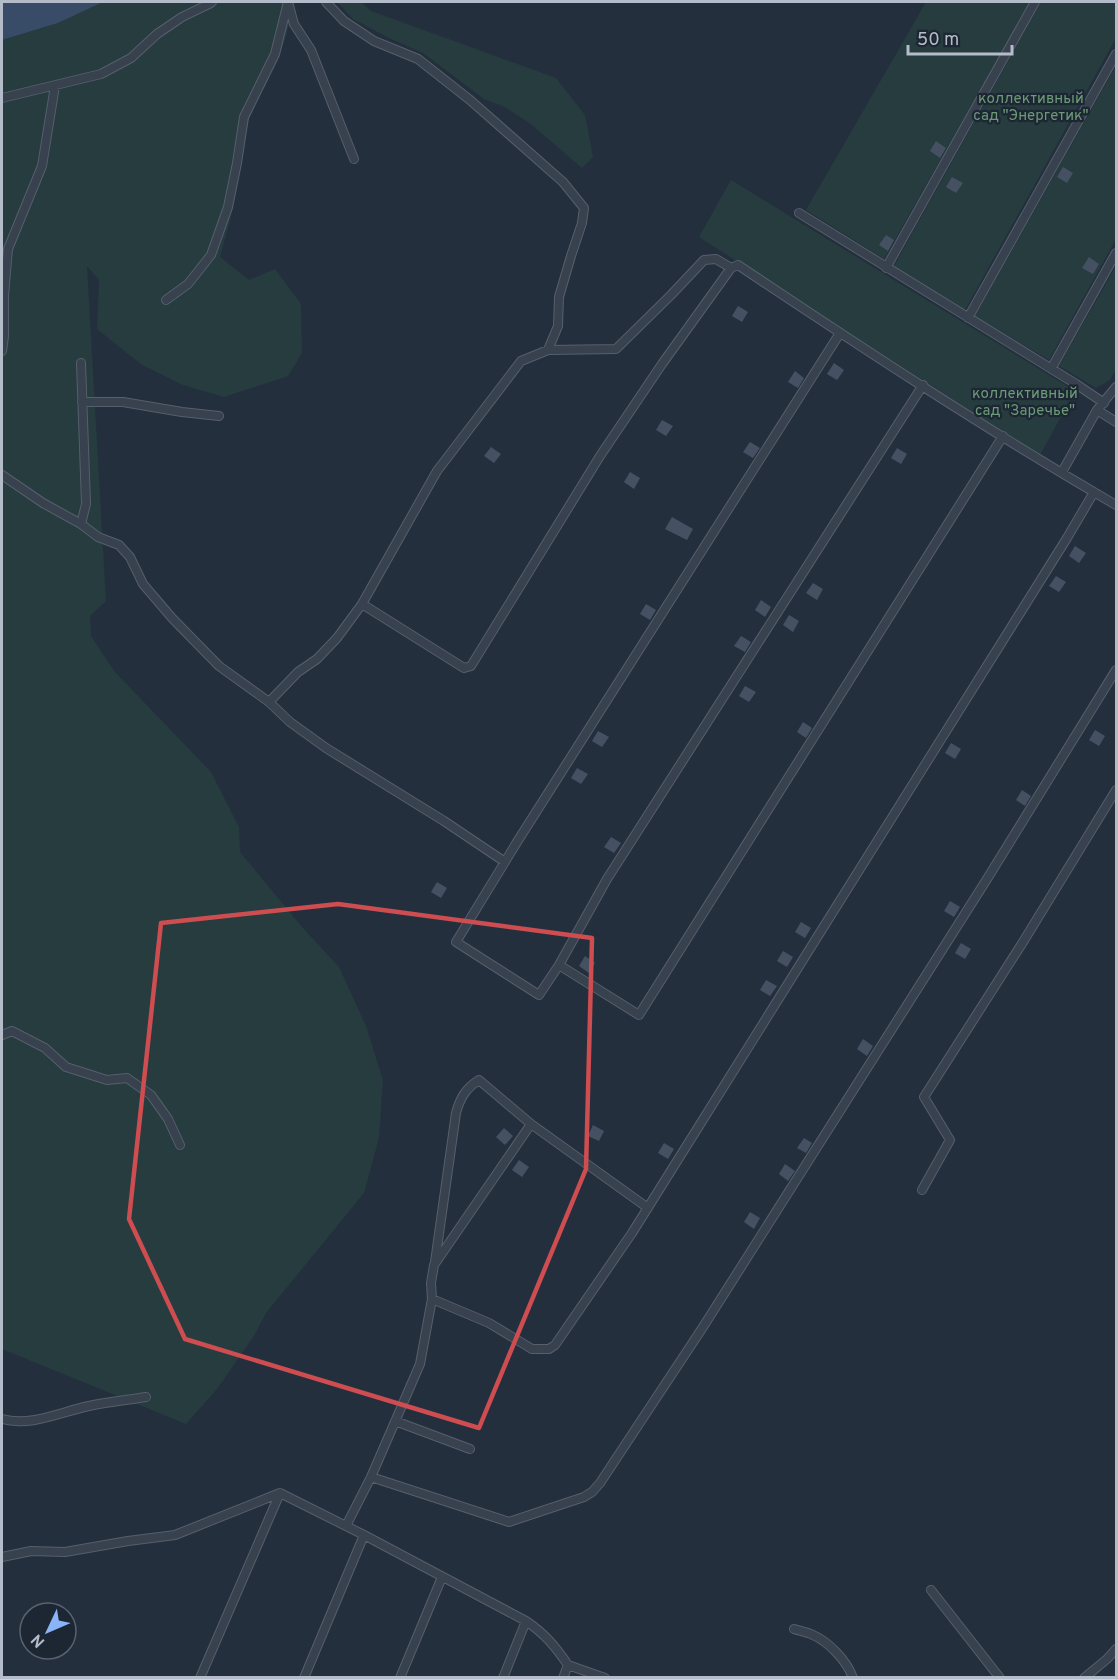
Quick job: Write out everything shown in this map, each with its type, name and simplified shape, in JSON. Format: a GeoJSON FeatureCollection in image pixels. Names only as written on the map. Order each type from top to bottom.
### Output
{"type":"FeatureCollection","features":[{"type":"Feature","properties":{"kind":"lane"},"geometry":{"type":"LineString","coordinates":[[2,98],[101,74],[131,58],[157,34],[182,17],[212,2]]}},
{"type":"Feature","properties":{"kind":"lane"},"geometry":{"type":"LineString","coordinates":[[288,2],[294,24],[311,50],[354,159]]}},
{"type":"Feature","properties":{"kind":"lane"},"geometry":{"type":"LineString","coordinates":[[166,300],[188,284],[211,255],[228,207],[244,117],[275,54],[288,2]]}},
{"type":"Feature","properties":{"kind":"lane"},"geometry":{"type":"LineString","coordinates":[[326,2],[344,21],[374,41],[418,59],[470,100],[563,182],[584,208],[582,223],[559,297],[558,326],[548,350]]}},
{"type":"Feature","properties":{"kind":"lane"},"geometry":{"type":"LineString","coordinates":[[886,268],[1035,2]]}},
{"type":"Feature","properties":{"kind":"lane"},"geometry":{"type":"LineString","coordinates":[[968,318],[1116,54]]}},
{"type":"Feature","properties":{"kind":"lane"},"geometry":{"type":"LineString","coordinates":[[2,351],[8,249],[42,166],[55,86]]}},
{"type":"Feature","properties":{"kind":"lane"},"geometry":{"type":"LineString","coordinates":[[799,213],[1104,403]]}},
{"type":"Feature","properties":{"kind":"lane"},"geometry":{"type":"LineString","coordinates":[[1051,369],[1116,253]]}},
{"type":"Feature","properties":{"kind":"lane"},"geometry":{"type":"LineString","coordinates":[[269,702],[298,672],[317,659],[337,638],[362,604],[437,471],[521,361],[548,350],[616,349],[704,260],[716,259],[731,268]]}},
{"type":"Feature","properties":{"kind":"lane"},"geometry":{"type":"LineString","coordinates":[[362,604],[464,668],[471,666],[600,456],[731,268],[738,265],[840,333],[1116,505]]}},
{"type":"Feature","properties":{"kind":"lane"},"geometry":{"type":"LineString","coordinates":[[840,333],[456,942],[539,995],[559,965],[607,879],[923,385]]}},
{"type":"Feature","properties":{"kind":"lane"},"geometry":{"type":"LineString","coordinates":[[81,363],[86,504],[81,524]]}},
{"type":"Feature","properties":{"kind":"lane"},"geometry":{"type":"LineString","coordinates":[[1062,472],[1097,410],[1116,387]]}},
{"type":"Feature","properties":{"kind":"lane"},"geometry":{"type":"LineString","coordinates":[[82,402],[123,402],[219,416]]}},
{"type":"Feature","properties":{"kind":"lane"},"geometry":{"type":"LineString","coordinates":[[1097,410],[1116,422]]}},
{"type":"Feature","properties":{"kind":"lane"},"geometry":{"type":"LineString","coordinates":[[559,965],[639,1015],[1003,436]]}},
{"type":"Feature","properties":{"kind":"lane"},"geometry":{"type":"LineString","coordinates":[[2,475],[98,537],[119,545],[130,557],[143,584],[172,618],[219,666],[269,702],[290,722],[326,748],[444,821],[505,862]]}},
{"type":"Feature","properties":{"kind":"lane"},"geometry":{"type":"LineString","coordinates":[[432,1299],[489,1323],[532,1349],[549,1349],[560,1337],[648,1208],[1094,492]]}},
{"type":"Feature","properties":{"kind":"lane"},"geometry":{"type":"LineString","coordinates":[[371,1477],[509,1522],[584,1497],[600,1483],[703,1327],[987,879],[1116,670]]}},
{"type":"Feature","properties":{"kind":"lane"},"geometry":{"type":"LineString","coordinates":[[922,1190],[950,1140],[924,1097],[1116,790]]}},
{"type":"Feature","properties":{"kind":"lane"},"geometry":{"type":"LineString","coordinates":[[2,1035],[12,1031],[45,1048],[66,1067],[85,1074],[107,1080],[127,1078],[151,1095],[168,1119],[180,1145]]}},
{"type":"Feature","properties":{"kind":"lane"},"geometry":{"type":"LineString","coordinates":[[346,1526],[371,1477],[420,1364],[432,1299],[431,1283],[456,1113],[467,1089],[479,1080],[531,1124],[648,1208]]}},
{"type":"Feature","properties":{"kind":"lane"},"geometry":{"type":"LineString","coordinates":[[434,1265],[531,1124]]}},
{"type":"Feature","properties":{"kind":"lane"},"geometry":{"type":"LineString","coordinates":[[2,1419],[14,1422],[42,1419],[89,1406],[146,1398]]}},
{"type":"Feature","properties":{"kind":"lane"},"geometry":{"type":"LineString","coordinates":[[395,1420],[470,1449]]}},
{"type":"Feature","properties":{"kind":"lane"},"geometry":{"type":"LineString","coordinates":[[200,1677],[280,1493]]}},
{"type":"Feature","properties":{"kind":"lane"},"geometry":{"type":"LineString","coordinates":[[2,1557],[31,1551],[65,1552],[175,1535],[280,1493],[526,1621],[543,1633],[568,1665],[605,1677]]}},
{"type":"Feature","properties":{"kind":"lane"},"geometry":{"type":"LineString","coordinates":[[304,1677],[364,1535]]}},
{"type":"Feature","properties":{"kind":"lane"},"geometry":{"type":"LineString","coordinates":[[400,1677],[442,1577]]}},
{"type":"Feature","properties":{"kind":"lane"},"geometry":{"type":"LineString","coordinates":[[931,1590],[1000,1677]]}},
{"type":"Feature","properties":{"kind":"lane"},"geometry":{"type":"LineString","coordinates":[[503,1677],[526,1621]]}},
{"type":"Feature","properties":{"kind":"lane"},"geometry":{"type":"LineString","coordinates":[[794,1629],[814,1635],[827,1644],[841,1658],[853,1677]]}},
{"type":"Feature","properties":{"kind":"lane"},"geometry":{"type":"LineString","coordinates":[[1084,1677],[1116,1649]]}},
{"type":"Feature","properties":{"kind":"lane"},"geometry":{"type":"LineString","coordinates":[[562,1677],[568,1665]]}},
{"type":"Feature","properties":{"kind":"highlighted area"},"geometry":{"type":"Polygon","coordinates":[[[338,904],[592,938],[586,1169],[479,1428],[185,1339],[129,1219],[161,923],[338,904]]]}},
{"type":"Feature","properties":{"kind":"green space"},"geometry":{"type":"Polygon","coordinates":[[[103,2],[295,2],[279,58],[249,119],[233,209],[220,257],[249,280],[275,269],[301,304],[302,353],[288,376],[224,397],[183,385],[142,365],[97,329],[99,280],[87,266],[106,601],[90,616],[91,636],[115,672],[211,772],[239,827],[240,852],[302,927],[339,967],[366,1026],[383,1080],[379,1138],[364,1193],[266,1313],[254,1336],[217,1389],[186,1424],[2,1349],[2,40],[58,23],[103,2]]]}},
{"type":"Feature","properties":{"kind":"green space"},"geometry":{"type":"Polygon","coordinates":[[[337,2],[361,2],[371,11],[556,78],[585,115],[593,157],[582,168],[532,125],[505,107],[484,99],[423,53],[353,19],[337,2]]]}},
{"type":"Feature","properties":{"kind":"green space","name":"коллективный сад \"Энергетик\""},"geometry":{"type":"Polygon","coordinates":[[[926,2],[1030,2],[884,259],[806,210],[926,2]]]}},
{"type":"Feature","properties":{"kind":"green space","name":"коллективный сад \"Энергетик\""},"geometry":{"type":"Polygon","coordinates":[[[1041,2],[1116,2],[1116,38],[965,310],[894,266],[1041,2]]]}},
{"type":"Feature","properties":{"kind":"green space","name":"коллективный сад \"Энергетик\""},"geometry":{"type":"Polygon","coordinates":[[[1116,66],[1116,239],[1049,360],[975,316],[1116,66]]]}},
{"type":"Feature","properties":{"kind":"green space","name":"коллективный сад \"Заречье\""},"geometry":{"type":"Polygon","coordinates":[[[731,180],[1075,391],[1040,455],[699,237],[731,180]]]}},
{"type":"Feature","properties":{"kind":"green space"},"geometry":{"type":"Polygon","coordinates":[[[1116,266],[1116,369],[1110,380],[1096,388],[1059,366],[1116,266]]]}},
{"type":"Feature","properties":{"kind":"water"},"geometry":{"type":"Polygon","coordinates":[[[2,2],[103,2],[58,23],[2,40],[2,2]]]}},
{"type":"Feature","properties":{"kind":"building"},"geometry":{"type":"Polygon","coordinates":[[[936,141],[946,148],[940,158],[930,151],[936,141]]]}},
{"type":"Feature","properties":{"kind":"building"},"geometry":{"type":"Polygon","coordinates":[[[1063,167],[1073,173],[1067,183],[1057,177],[1063,167]]]}},
{"type":"Feature","properties":{"kind":"building"},"geometry":{"type":"Polygon","coordinates":[[[952,177],[963,183],[956,193],[946,187],[952,177]]]}},
{"type":"Feature","properties":{"kind":"building"},"geometry":{"type":"Polygon","coordinates":[[[886,235],[894,240],[888,251],[879,245],[886,235]]]}},
{"type":"Feature","properties":{"kind":"building"},"geometry":{"type":"Polygon","coordinates":[[[1089,257],[1099,264],[1093,274],[1082,268],[1089,257]]]}},
{"type":"Feature","properties":{"kind":"building"},"geometry":{"type":"Polygon","coordinates":[[[738,306],[748,312],[742,322],[732,316],[738,306]]]}},
{"type":"Feature","properties":{"kind":"building"},"geometry":{"type":"Polygon","coordinates":[[[834,363],[844,370],[837,380],[827,374],[834,363]]]}},
{"type":"Feature","properties":{"kind":"building"},"geometry":{"type":"Polygon","coordinates":[[[795,371],[804,378],[798,388],[788,382],[795,371]]]}},
{"type":"Feature","properties":{"kind":"building"},"geometry":{"type":"Polygon","coordinates":[[[662,420],[673,426],[666,436],[656,430],[662,420]]]}},
{"type":"Feature","properties":{"kind":"building"},"geometry":{"type":"Polygon","coordinates":[[[750,442],[760,448],[753,458],[743,452],[750,442]]]}},
{"type":"Feature","properties":{"kind":"building"},"geometry":{"type":"Polygon","coordinates":[[[491,447],[501,454],[494,463],[484,456],[491,447]]]}},
{"type":"Feature","properties":{"kind":"building"},"geometry":{"type":"Polygon","coordinates":[[[897,448],[907,454],[901,464],[891,458],[897,448]]]}},
{"type":"Feature","properties":{"kind":"building"},"geometry":{"type":"Polygon","coordinates":[[[630,472],[640,478],[634,489],[624,482],[630,472]]]}},
{"type":"Feature","properties":{"kind":"building"},"geometry":{"type":"Polygon","coordinates":[[[672,517],[693,529],[687,540],[665,529],[672,517]]]}},
{"type":"Feature","properties":{"kind":"building"},"geometry":{"type":"Polygon","coordinates":[[[1075,546],[1086,553],[1079,563],[1069,556],[1075,546]]]}},
{"type":"Feature","properties":{"kind":"building"},"geometry":{"type":"Polygon","coordinates":[[[1056,576],[1066,582],[1059,592],[1049,586],[1056,576]]]}},
{"type":"Feature","properties":{"kind":"building"},"geometry":{"type":"Polygon","coordinates":[[[813,583],[823,589],[817,600],[806,593],[813,583]]]}},
{"type":"Feature","properties":{"kind":"building"},"geometry":{"type":"Polygon","coordinates":[[[761,600],[771,607],[765,617],[755,610],[761,600]]]}},
{"type":"Feature","properties":{"kind":"building"},"geometry":{"type":"Polygon","coordinates":[[[646,604],[656,610],[650,620],[640,614],[646,604]]]}},
{"type":"Feature","properties":{"kind":"building"},"geometry":{"type":"Polygon","coordinates":[[[789,615],[799,621],[793,632],[783,625],[789,615]]]}},
{"type":"Feature","properties":{"kind":"building"},"geometry":{"type":"Polygon","coordinates":[[[741,636],[751,642],[745,652],[734,646],[741,636]]]}},
{"type":"Feature","properties":{"kind":"building"},"geometry":{"type":"Polygon","coordinates":[[[745,686],[756,692],[749,702],[739,696],[745,686]]]}},
{"type":"Feature","properties":{"kind":"building"},"geometry":{"type":"Polygon","coordinates":[[[803,722],[812,728],[806,738],[797,732],[803,722]]]}},
{"type":"Feature","properties":{"kind":"building"},"geometry":{"type":"Polygon","coordinates":[[[1095,730],[1105,736],[1099,746],[1089,740],[1095,730]]]}},
{"type":"Feature","properties":{"kind":"building"},"geometry":{"type":"Polygon","coordinates":[[[598,731],[609,737],[602,747],[592,741],[598,731]]]}},
{"type":"Feature","properties":{"kind":"building"},"geometry":{"type":"Polygon","coordinates":[[[951,743],[961,749],[955,759],[945,753],[951,743]]]}},
{"type":"Feature","properties":{"kind":"building"},"geometry":{"type":"Polygon","coordinates":[[[577,768],[588,774],[581,784],[571,778],[577,768]]]}},
{"type":"Feature","properties":{"kind":"building"},"geometry":{"type":"Polygon","coordinates":[[[1022,790],[1031,796],[1025,806],[1016,800],[1022,790]]]}},
{"type":"Feature","properties":{"kind":"building"},"geometry":{"type":"Polygon","coordinates":[[[611,837],[621,843],[614,853],[604,847],[611,837]]]}},
{"type":"Feature","properties":{"kind":"building"},"geometry":{"type":"Polygon","coordinates":[[[437,882],[447,888],[441,898],[431,892],[437,882]]]}},
{"type":"Feature","properties":{"kind":"building"},"geometry":{"type":"Polygon","coordinates":[[[950,901],[960,907],[954,917],[944,911],[950,901]]]}},
{"type":"Feature","properties":{"kind":"building"},"geometry":{"type":"Polygon","coordinates":[[[801,922],[811,928],[805,938],[795,932],[801,922]]]}},
{"type":"Feature","properties":{"kind":"building"},"geometry":{"type":"Polygon","coordinates":[[[961,943],[971,949],[965,959],[955,953],[961,943]]]}},
{"type":"Feature","properties":{"kind":"building"},"geometry":{"type":"Polygon","coordinates":[[[783,951],[793,957],[787,967],[777,961],[783,951]]]}},
{"type":"Feature","properties":{"kind":"building"},"geometry":{"type":"Polygon","coordinates":[[[585,956],[595,963],[589,973],[579,966],[585,956]]]}},
{"type":"Feature","properties":{"kind":"building"},"geometry":{"type":"Polygon","coordinates":[[[766,980],[777,986],[770,996],[760,990],[766,980]]]}},
{"type":"Feature","properties":{"kind":"building"},"geometry":{"type":"Polygon","coordinates":[[[863,1039],[873,1046],[867,1056],[857,1049],[863,1039]]]}},
{"type":"Feature","properties":{"kind":"building"},"geometry":{"type":"Polygon","coordinates":[[[593,1125],[604,1131],[599,1141],[588,1136],[593,1125]]]}},
{"type":"Feature","properties":{"kind":"building"},"geometry":{"type":"Polygon","coordinates":[[[504,1128],[513,1136],[505,1145],[496,1137],[504,1128]]]}},
{"type":"Feature","properties":{"kind":"building"},"geometry":{"type":"Polygon","coordinates":[[[804,1138],[812,1143],[806,1153],[797,1148],[804,1138]]]}},
{"type":"Feature","properties":{"kind":"building"},"geometry":{"type":"Polygon","coordinates":[[[664,1143],[674,1149],[668,1159],[658,1153],[664,1143]]]}},
{"type":"Feature","properties":{"kind":"building"},"geometry":{"type":"Polygon","coordinates":[[[519,1160],[529,1167],[522,1177],[512,1170],[519,1160]]]}},
{"type":"Feature","properties":{"kind":"building"},"geometry":{"type":"Polygon","coordinates":[[[785,1164],[795,1171],[788,1181],[779,1174],[785,1164]]]}},
{"type":"Feature","properties":{"kind":"building"},"geometry":{"type":"Polygon","coordinates":[[[750,1212],[760,1218],[754,1229],[744,1222],[750,1212]]]}}]}
